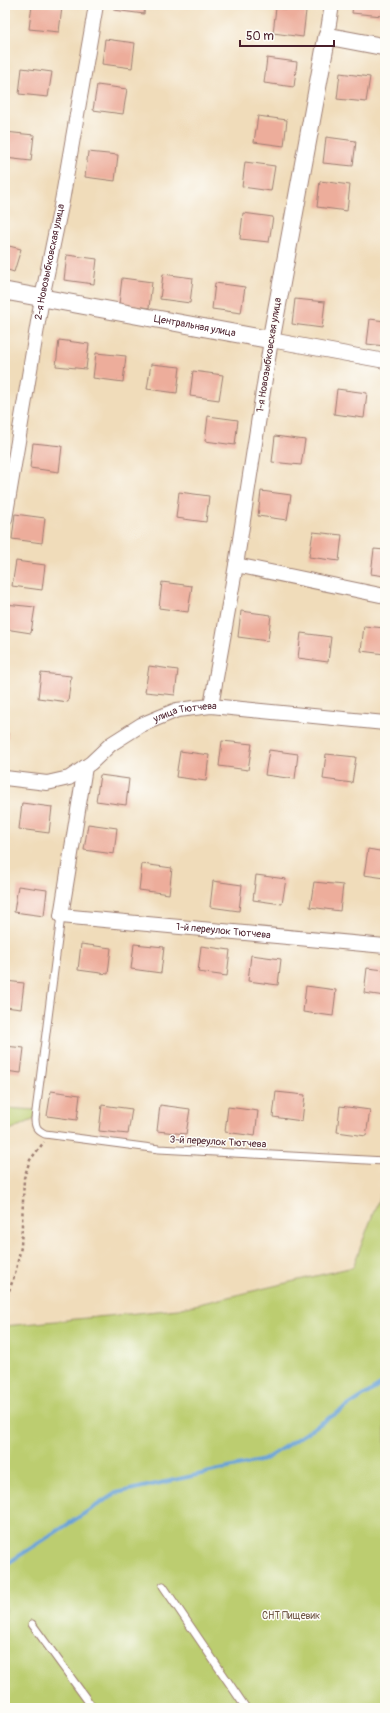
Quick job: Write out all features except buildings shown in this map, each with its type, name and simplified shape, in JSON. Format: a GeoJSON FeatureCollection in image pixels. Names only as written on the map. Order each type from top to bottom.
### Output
{"type":"FeatureCollection","features":[{"type":"Feature","properties":{"kind":"street","name":"2-я Новозыбковская улица"},"geometry":{"type":"LineString","coordinates":[[5,519],[42,298],[62,201],[96,5]]}},
{"type":"Feature","properties":{"kind":"street","name":"1-я Новозыбковская улица"},"geometry":{"type":"LineString","coordinates":[[211,706],[236,565],[270,340],[332,5]]}},
{"type":"Feature","properties":{"kind":"street"},"geometry":{"type":"LineString","coordinates":[[327,36],[385,47]]}},
{"type":"Feature","properties":{"kind":"street","name":"Центральная улица"},"geometry":{"type":"LineString","coordinates":[[5,291],[385,361]]}},
{"type":"Feature","properties":{"kind":"street"},"geometry":{"type":"LineString","coordinates":[[236,565],[385,596]]}},
{"type":"Feature","properties":{"kind":"street","name":"улица Тютчева"},"geometry":{"type":"LineString","coordinates":[[5,778],[47,784],[69,778],[85,767],[111,744],[141,725],[177,710],[211,706],[385,723]]}},
{"type":"Feature","properties":{"kind":"street"},"geometry":{"type":"LineString","coordinates":[[61,916],[85,767]]}},
{"type":"Feature","properties":{"kind":"street","name":"1-й переулок Тютчева"},"geometry":{"type":"LineString","coordinates":[[61,916],[385,946]]}},
{"type":"Feature","properties":{"kind":"lane"},"geometry":{"type":"LineString","coordinates":[[51,1134],[38,1131],[35,1126],[35,1119],[61,916]]}},
{"type":"Feature","properties":{"kind":"lane","name":"3-й переулок Тютчева"},"geometry":{"type":"LineString","coordinates":[[51,1134],[159,1149],[385,1161]]}},
{"type":"Feature","properties":{"kind":"lane"},"geometry":{"type":"LineString","coordinates":[[163,1586],[246,1708]]}},
{"type":"Feature","properties":{"kind":"lane"},"geometry":{"type":"LineString","coordinates":[[32,1624],[93,1708]]}},
{"type":"Feature","properties":{"kind":"path"},"geometry":{"type":"LineString","coordinates":[[5,1302],[15,1274],[21,1247],[24,1178],[30,1160],[51,1134]]}},
{"type":"Feature","properties":{"kind":"green space"},"geometry":{"type":"Polygon","coordinates":[[[5,1108],[36,1110],[35,1119],[5,1132],[5,1108]]]}},
{"type":"Feature","properties":{"kind":"green space","name":"СНТ Пищевик"},"geometry":{"type":"Polygon","coordinates":[[[385,1182],[385,1708],[5,1708],[5,1326],[178,1309],[353,1267],[385,1182]]]}},
{"type":"Feature","properties":{"kind":"waterway"},"geometry":{"type":"LineString","coordinates":[[5,1565],[116,1493],[264,1460],[385,1382]]}}]}
